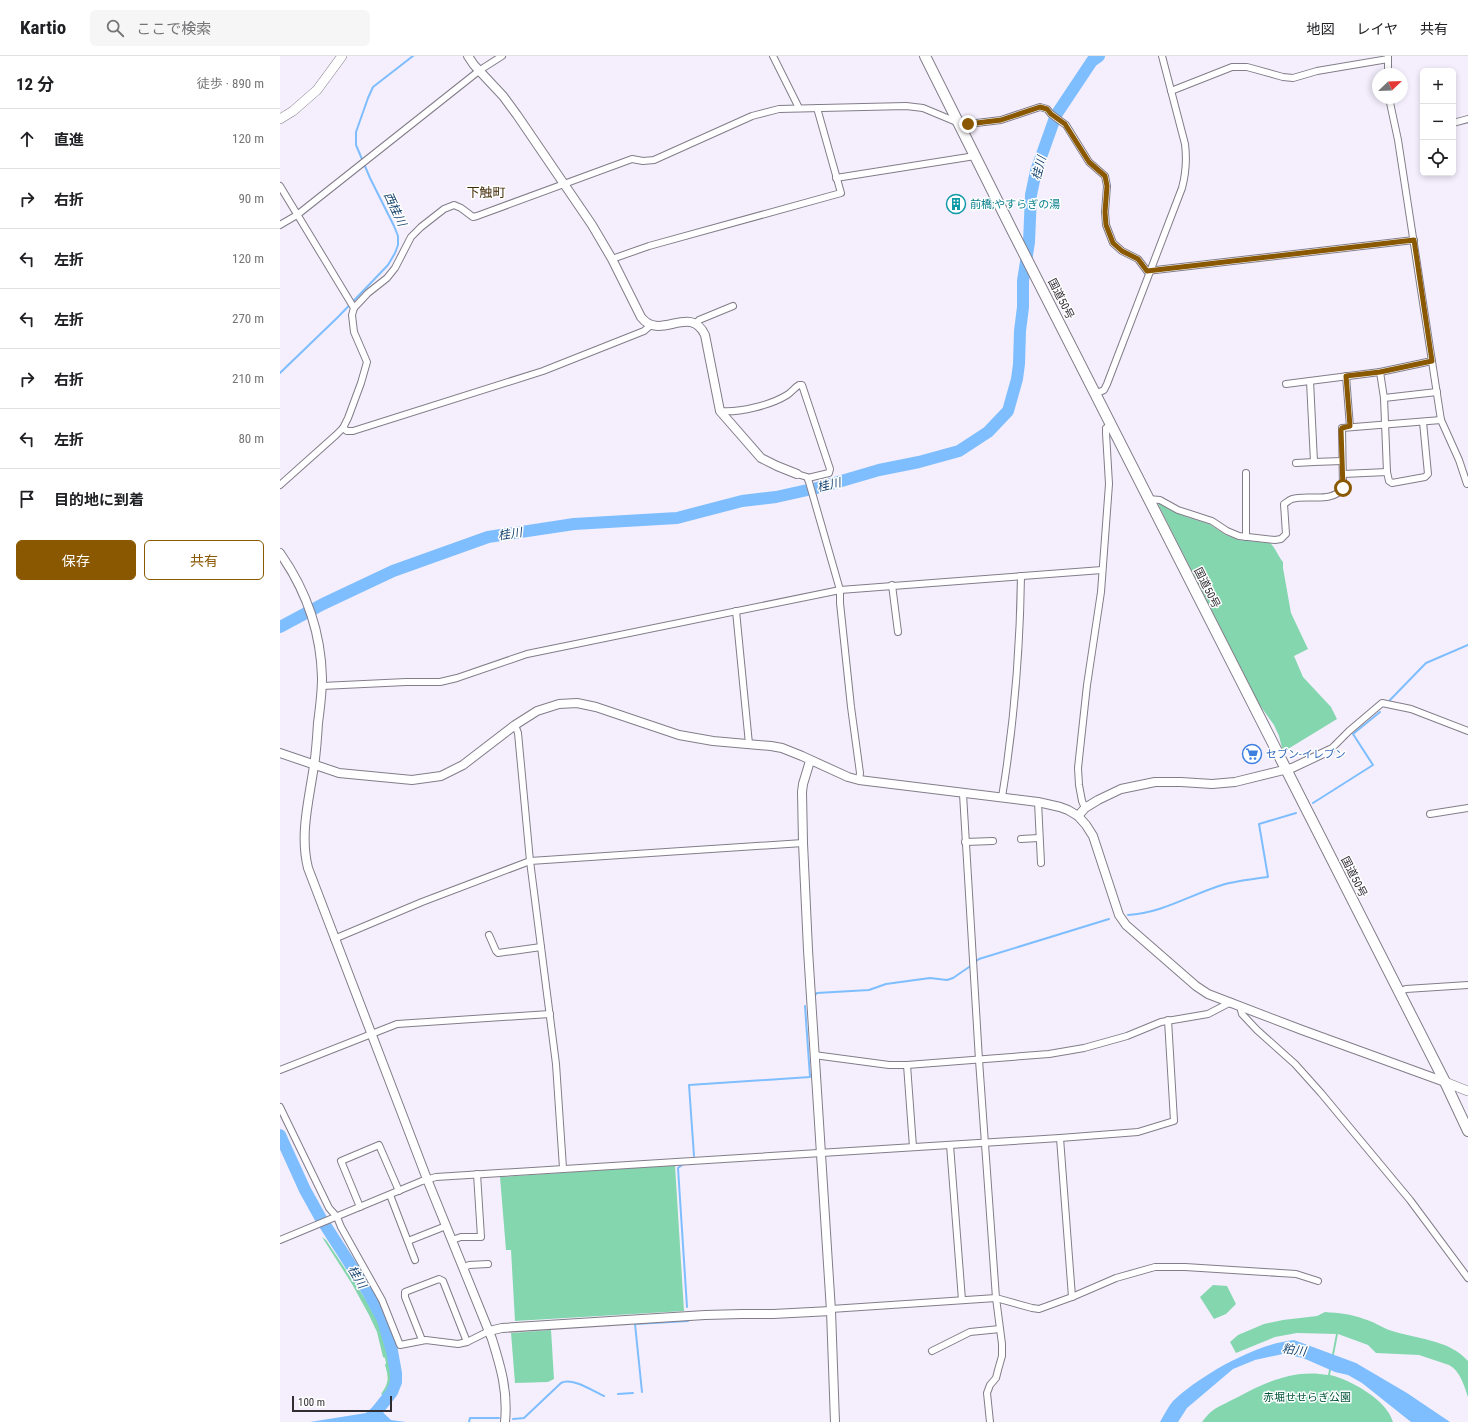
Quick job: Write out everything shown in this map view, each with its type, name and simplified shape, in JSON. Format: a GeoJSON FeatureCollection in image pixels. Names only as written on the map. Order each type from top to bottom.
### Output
{"type":"FeatureCollection","features":[{"type":"Feature","properties":{"kind":"highway","name":"国道50号"},"geometry":{"type":"LineString","coordinates":[[925,56],[1148,499],[1445,1082],[1468,1131]]}},
{"type":"Feature","properties":{"kind":"main road"},"geometry":{"type":"LineString","coordinates":[[280,119],[293,111],[317,90],[342,56]]}},
{"type":"Feature","properties":{"kind":"main road"},"geometry":{"type":"LineString","coordinates":[[1445,1082],[1468,1090]]}},
{"type":"Feature","properties":{"kind":"street"},"geometry":{"type":"LineString","coordinates":[[468,56],[507,102],[592,225],[612,259],[641,317],[645,322],[657,327],[684,321],[696,323],[700,326],[705,335],[720,411],[761,458],[777,466],[807,477],[809,480],[840,590],[840,603],[851,707],[860,773],[859,780]]}},
{"type":"Feature","properties":{"kind":"street"},"geometry":{"type":"LineString","coordinates":[[280,225],[297,215],[480,70],[502,56]]}},
{"type":"Feature","properties":{"kind":"street"},"geometry":{"type":"LineString","coordinates":[[773,56],[799,108]]}},
{"type":"Feature","properties":{"kind":"street"},"geometry":{"type":"LineString","coordinates":[[1095,394],[1104,390],[1107,384],[1182,188],[1186,164],[1185,144],[1162,56]]}},
{"type":"Feature","properties":{"kind":"street"},"geometry":{"type":"LineString","coordinates":[[1170,90],[1232,67],[1246,67],[1292,78],[1316,71],[1388,58]]}},
{"type":"Feature","properties":{"kind":"street"},"geometry":{"type":"LineString","coordinates":[[1389,104],[1398,140],[1441,420],[1467,484]]}},
{"type":"Feature","properties":{"kind":"street"},"geometry":{"type":"LineString","coordinates":[[352,305],[387,278],[395,268],[411,237],[444,209],[454,206],[461,208],[473,217],[477,216],[632,159],[643,161],[654,160],[752,116],[779,109],[906,106],[923,108],[959,123],[968,124],[1001,120],[1040,107],[1047,109],[1053,116],[1065,124],[1089,162],[1105,176],[1107,186],[1105,212],[1106,225],[1113,243],[1122,251],[1138,259],[1147,271],[1151,272],[1414,240]]}},
{"type":"Feature","properties":{"kind":"street"},"geometry":{"type":"LineString","coordinates":[[612,259],[649,246],[841,193],[817,108]]}},
{"type":"Feature","properties":{"kind":"street"},"geometry":{"type":"LineString","coordinates":[[1456,122],[1468,119]]}},
{"type":"Feature","properties":{"kind":"street"},"geometry":{"type":"LineString","coordinates":[[836,178],[975,156]]}},
{"type":"Feature","properties":{"kind":"street"},"geometry":{"type":"LineString","coordinates":[[280,186],[352,305],[354,332],[367,362],[361,383],[343,428],[336,436],[280,484]]}},
{"type":"Feature","properties":{"kind":"street"},"geometry":{"type":"LineString","coordinates":[[696,323],[699,320],[733,306]]}},
{"type":"Feature","properties":{"kind":"street"},"geometry":{"type":"LineString","coordinates":[[343,428],[347,431],[353,431],[543,371],[644,331],[651,325]]}},
{"type":"Feature","properties":{"kind":"street"},"geometry":{"type":"LineString","coordinates":[[1286,384],[1380,372],[1432,361]]}},
{"type":"Feature","properties":{"kind":"street"},"geometry":{"type":"LineString","coordinates":[[1380,372],[1384,398],[1387,472],[1389,481],[1392,483],[1425,477],[1428,474],[1423,422]]}},
{"type":"Feature","properties":{"kind":"street"},"geometry":{"type":"LineString","coordinates":[[1346,376],[1350,426]]}},
{"type":"Feature","properties":{"kind":"street"},"geometry":{"type":"LineString","coordinates":[[1310,381],[1314,462]]}},
{"type":"Feature","properties":{"kind":"street"},"geometry":{"type":"LineString","coordinates":[[720,411],[744,409],[765,404],[785,396],[799,385],[802,385],[830,469],[829,473],[809,480]]}},
{"type":"Feature","properties":{"kind":"street"},"geometry":{"type":"LineString","coordinates":[[1384,398],[1437,392]]}},
{"type":"Feature","properties":{"kind":"street"},"geometry":{"type":"LineString","coordinates":[[1148,499],[1160,500],[1178,510],[1212,521],[1227,531],[1246,537],[1276,540],[1284,537],[1286,534],[1284,504],[1291,499],[1329,497],[1341,491],[1343,488],[1342,428],[1350,426],[1385,425],[1441,420]]}},
{"type":"Feature","properties":{"kind":"street"},"geometry":{"type":"LineString","coordinates":[[1085,808],[1082,802],[1079,785],[1078,768],[1087,685],[1101,592],[1109,484],[1106,428],[1111,425]]}},
{"type":"Feature","properties":{"kind":"street"},"geometry":{"type":"LineString","coordinates":[[1296,463],[1342,461]]}},
{"type":"Feature","properties":{"kind":"street"},"geometry":{"type":"LineString","coordinates":[[1343,474],[1387,472]]}},
{"type":"Feature","properties":{"kind":"street"},"geometry":{"type":"LineString","coordinates":[[1246,473],[1246,537]]}},
{"type":"Feature","properties":{"kind":"street"},"geometry":{"type":"LineString","coordinates":[[280,553],[298,580],[308,603],[314,622],[320,657],[322,686],[314,764],[304,830],[304,851],[311,878],[500,1365],[505,1386],[505,1422]]}},
{"type":"Feature","properties":{"kind":"street"},"geometry":{"type":"LineString","coordinates":[[322,686],[440,682],[457,678],[527,654],[840,590],[1102,570]]}},
{"type":"Feature","properties":{"kind":"street"},"geometry":{"type":"LineString","coordinates":[[1002,798],[1012,728],[1017,665],[1021,576]]}},
{"type":"Feature","properties":{"kind":"street"},"geometry":{"type":"LineString","coordinates":[[892,586],[898,632]]}},
{"type":"Feature","properties":{"kind":"street"},"geometry":{"type":"LineString","coordinates":[[736,611],[749,744]]}},
{"type":"Feature","properties":{"kind":"street"},"geometry":{"type":"LineString","coordinates":[[280,753],[339,773],[412,780],[440,776],[467,762],[515,725],[538,711],[559,704],[577,703],[596,707],[679,735],[713,741],[782,748],[848,777],[859,780],[963,794],[1038,802],[1060,807],[1078,816],[1093,836],[1111,893],[1122,920],[1196,986],[1208,994],[1445,1082]]}},
{"type":"Feature","properties":{"kind":"street"},"geometry":{"type":"LineString","coordinates":[[1078,816],[1085,808],[1121,789],[1145,784],[1166,782],[1227,784],[1292,768],[1330,750],[1349,731],[1382,703],[1411,709],[1468,731]]}},
{"type":"Feature","properties":{"kind":"street"},"geometry":{"type":"LineString","coordinates":[[515,725],[518,733],[530,861],[557,1070],[563,1168]]}},
{"type":"Feature","properties":{"kind":"street"},"geometry":{"type":"LineString","coordinates":[[810,760],[802,792],[803,843],[814,1055],[831,1310],[835,1422]]}},
{"type":"Feature","properties":{"kind":"street"},"geometry":{"type":"LineString","coordinates":[[963,794],[979,1060],[996,1298],[1002,1344],[1000,1364],[996,1378],[990,1385],[988,1393],[990,1422]]}},
{"type":"Feature","properties":{"kind":"street"},"geometry":{"type":"LineString","coordinates":[[1038,802],[1041,863]]}},
{"type":"Feature","properties":{"kind":"street"},"geometry":{"type":"LineString","coordinates":[[1430,814],[1468,808]]}},
{"type":"Feature","properties":{"kind":"street"},"geometry":{"type":"LineString","coordinates":[[1021,839],[1039,838]]}},
{"type":"Feature","properties":{"kind":"street"},"geometry":{"type":"LineString","coordinates":[[966,842],[993,842]]}},
{"type":"Feature","properties":{"kind":"street"},"geometry":{"type":"LineString","coordinates":[[334,938],[422,902],[530,861],[803,843]]}},
{"type":"Feature","properties":{"kind":"street"},"geometry":{"type":"LineString","coordinates":[[489,935],[498,953],[541,947]]}},
{"type":"Feature","properties":{"kind":"street"},"geometry":{"type":"LineString","coordinates":[[1399,992],[1406,989],[1468,985]]}},
{"type":"Feature","properties":{"kind":"street"},"geometry":{"type":"LineString","coordinates":[[814,1055],[889,1065],[907,1065],[1049,1054],[1084,1048],[1127,1036],[1152,1024],[1208,1014],[1231,1002]]}},
{"type":"Feature","properties":{"kind":"street"},"geometry":{"type":"LineString","coordinates":[[1240,1006],[1242,1014],[1295,1064],[1321,1093],[1410,1200],[1468,1278]]}},
{"type":"Feature","properties":{"kind":"street"},"geometry":{"type":"LineString","coordinates":[[280,1070],[400,1024],[550,1014]]}},
{"type":"Feature","properties":{"kind":"street"},"geometry":{"type":"LineString","coordinates":[[280,1240],[427,1179],[436,1177],[1138,1132],[1174,1120],[1168,1020]]}},
{"type":"Feature","properties":{"kind":"street"},"geometry":{"type":"LineString","coordinates":[[907,1065],[913,1147]]}},
{"type":"Feature","properties":{"kind":"street"},"geometry":{"type":"LineString","coordinates":[[280,1107],[326,1203],[382,1300],[400,1344],[422,1340],[458,1344],[467,1342],[488,1331],[502,1328],[537,1325],[712,1315],[772,1314],[996,1298],[1032,1308],[1039,1308],[1072,1297],[1116,1278],[1155,1267],[1280,1272],[1296,1274],[1318,1281]]}},
{"type":"Feature","properties":{"kind":"street"},"geometry":{"type":"LineString","coordinates":[[1060,1138],[1072,1297]]}},
{"type":"Feature","properties":{"kind":"street"},"geometry":{"type":"LineString","coordinates":[[360,1208],[341,1161],[379,1145],[398,1191]]}},
{"type":"Feature","properties":{"kind":"street"},"geometry":{"type":"LineString","coordinates":[[950,1145],[962,1300]]}},
{"type":"Feature","properties":{"kind":"street"},"geometry":{"type":"LineString","coordinates":[[452,1240],[461,1237],[481,1237],[477,1174]]}},
{"type":"Feature","properties":{"kind":"street"},"geometry":{"type":"LineString","coordinates":[[390,1195],[415,1260]]}},
{"type":"Feature","properties":{"kind":"street"},"geometry":{"type":"LineString","coordinates":[[408,1241],[446,1226]]}},
{"type":"Feature","properties":{"kind":"street"},"geometry":{"type":"LineString","coordinates":[[463,1268],[488,1264]]}},
{"type":"Feature","properties":{"kind":"street"},"geometry":{"type":"LineString","coordinates":[[422,1340],[405,1297],[405,1292],[439,1279],[443,1281],[467,1342]]}},
{"type":"Feature","properties":{"kind":"street"},"geometry":{"type":"LineString","coordinates":[[932,1351],[970,1332],[1000,1329]]}},
{"type":"Feature","properties":{"kind":"green space"},"geometry":{"type":"Polygon","coordinates":[[[1159,503],[1184,516],[1209,524],[1226,535],[1239,540],[1270,543],[1272,545],[1283,562],[1291,613],[1308,649],[1294,656],[1303,677],[1331,707],[1337,719],[1283,752],[1279,736],[1274,725],[1259,704],[1158,504],[1159,503]]]}},
{"type":"Feature","properties":{"kind":"green space"},"geometry":{"type":"Polygon","coordinates":[[[675,1165],[684,1311],[515,1321],[511,1250],[506,1250],[500,1177],[675,1165]]]}},
{"type":"Feature","properties":{"kind":"green space"},"geometry":{"type":"Polygon","coordinates":[[[322,1237],[326,1240],[366,1300],[379,1323],[392,1364],[394,1382],[385,1396],[381,1394],[386,1387],[388,1380],[385,1365],[386,1363],[385,1358],[383,1357],[377,1332],[352,1284],[322,1237]]]}},
{"type":"Feature","properties":{"kind":"green space"},"geometry":{"type":"Polygon","coordinates":[[[1213,1285],[1227,1286],[1236,1304],[1226,1314],[1214,1319],[1200,1297],[1213,1285]]]}},
{"type":"Feature","properties":{"kind":"green space","name":"赤堀せせらぎ公園"},"geometry":{"type":"Polygon","coordinates":[[[1325,1312],[1354,1316],[1371,1321],[1389,1330],[1442,1344],[1451,1348],[1468,1361],[1468,1397],[1459,1375],[1449,1365],[1419,1355],[1376,1353],[1368,1345],[1338,1334],[1330,1375],[1348,1381],[1367,1392],[1384,1406],[1393,1422],[1202,1422],[1209,1413],[1218,1407],[1272,1381],[1293,1375],[1328,1375],[1336,1334],[1297,1333],[1275,1337],[1236,1353],[1230,1342],[1238,1335],[1264,1324],[1317,1316],[1325,1312]]]}},
{"type":"Feature","properties":{"kind":"green space"},"geometry":{"type":"Polygon","coordinates":[[[551,1330],[554,1379],[548,1382],[515,1383],[511,1333],[551,1330]]]}},
{"type":"Feature","properties":{"kind":"water","name":"粕川"},"geometry":{"type":"Polygon","coordinates":[[[1294,1340],[1356,1363],[1407,1393],[1450,1422],[1411,1422],[1362,1383],[1348,1375],[1335,1372],[1303,1358],[1283,1354],[1255,1360],[1233,1369],[1187,1408],[1178,1422],[1160,1422],[1173,1401],[1213,1371],[1246,1354],[1279,1343],[1294,1340]]]}},
{"type":"Feature","properties":{"kind":"water"},"geometry":{"type":"Polygon","coordinates":[[[375,1405],[391,1420],[406,1422],[310,1422],[366,1413],[375,1405]]]}},
{"type":"Feature","properties":{"kind":"waterway","name":"西桂川"},"geometry":{"type":"LineString","coordinates":[[280,373],[338,317],[388,265],[395,253],[398,245],[398,236],[356,145],[356,132],[373,87],[413,56]]}},
{"type":"Feature","properties":{"kind":"waterway","name":"桂川"},"geometry":{"type":"LineString","coordinates":[[280,627],[323,604],[393,571],[488,537],[574,524],[677,518],[742,501],[776,497],[821,487],[879,470],[919,462],[959,451],[988,432],[1008,411],[1017,379],[1023,307],[1023,281],[1029,242],[1031,195],[1036,171],[1056,115],[1092,61],[1099,56]]}},
{"type":"Feature","properties":{"kind":"waterway"},"geometry":{"type":"LineString","coordinates":[[1390,700],[1426,663],[1468,645]]}},
{"type":"Feature","properties":{"kind":"waterway"},"geometry":{"type":"LineString","coordinates":[[1313,803],[1373,765],[1353,734],[1380,712]]}},
{"type":"Feature","properties":{"kind":"waterway"},"geometry":{"type":"LineString","coordinates":[[1128,915],[1153,911],[1222,885],[1268,877],[1259,824],[1296,813]]}},
{"type":"Feature","properties":{"kind":"waterway"},"geometry":{"type":"LineString","coordinates":[[975,962],[979,959],[1109,919]]}},
{"type":"Feature","properties":{"kind":"waterway"},"geometry":{"type":"LineString","coordinates":[[815,995],[817,993],[869,990],[886,984],[930,978],[947,980],[953,978],[972,965]]}},
{"type":"Feature","properties":{"kind":"waterway"},"geometry":{"type":"LineString","coordinates":[[694,1156],[689,1085],[810,1077],[805,1006]]}},
{"type":"Feature","properties":{"kind":"waterway","name":"桂川"},"geometry":{"type":"LineString","coordinates":[[280,1135],[305,1190],[320,1217],[368,1292],[383,1320],[392,1351],[396,1382],[392,1392],[369,1421]]}},
{"type":"Feature","properties":{"kind":"waterway"},"geometry":{"type":"LineString","coordinates":[[682,1165],[678,1168],[687,1307]]}},
{"type":"Feature","properties":{"kind":"waterway"},"geometry":{"type":"LineString","coordinates":[[642,1392],[635,1324],[688,1321]]}},
{"type":"Feature","properties":{"kind":"waterway"},"geometry":{"type":"LineString","coordinates":[[513,1419],[524,1418],[561,1383],[577,1383],[604,1396]]}},
{"type":"Feature","properties":{"kind":"waterway"},"geometry":{"type":"LineString","coordinates":[[618,1394],[633,1393]]}},
{"type":"Feature","properties":{"kind":"waterway"},"geometry":{"type":"LineString","coordinates":[[469,1422],[470,1418],[499,1418]]}},
{"type":"Feature","properties":{"kind":"place","name":"前橋;やすらぎの湯"},"geometry":{"type":"Point","coordinates":[956,204]}},
{"type":"Feature","properties":{"kind":"place","name":"セブン-イレブン"},"geometry":{"type":"Point","coordinates":[1252,754]}},
{"type":"Feature","properties":{"kind":"district","name":"下触町"},"geometry":{"type":"Point","coordinates":[486,192]}},
{"type":"Feature","properties":{"kind":"route"},"geometry":{"type":"LineString","coordinates":[[968,124],[1001,120],[1040,107],[1047,109],[1051,114],[1066,125],[1089,162],[1105,176],[1107,186],[1105,212],[1106,225],[1113,243],[1122,251],[1138,259],[1147,271],[1151,272],[1414,240],[1432,361],[1380,372],[1346,376],[1350,426],[1344,427],[1341,430],[1343,488]]}}]}
